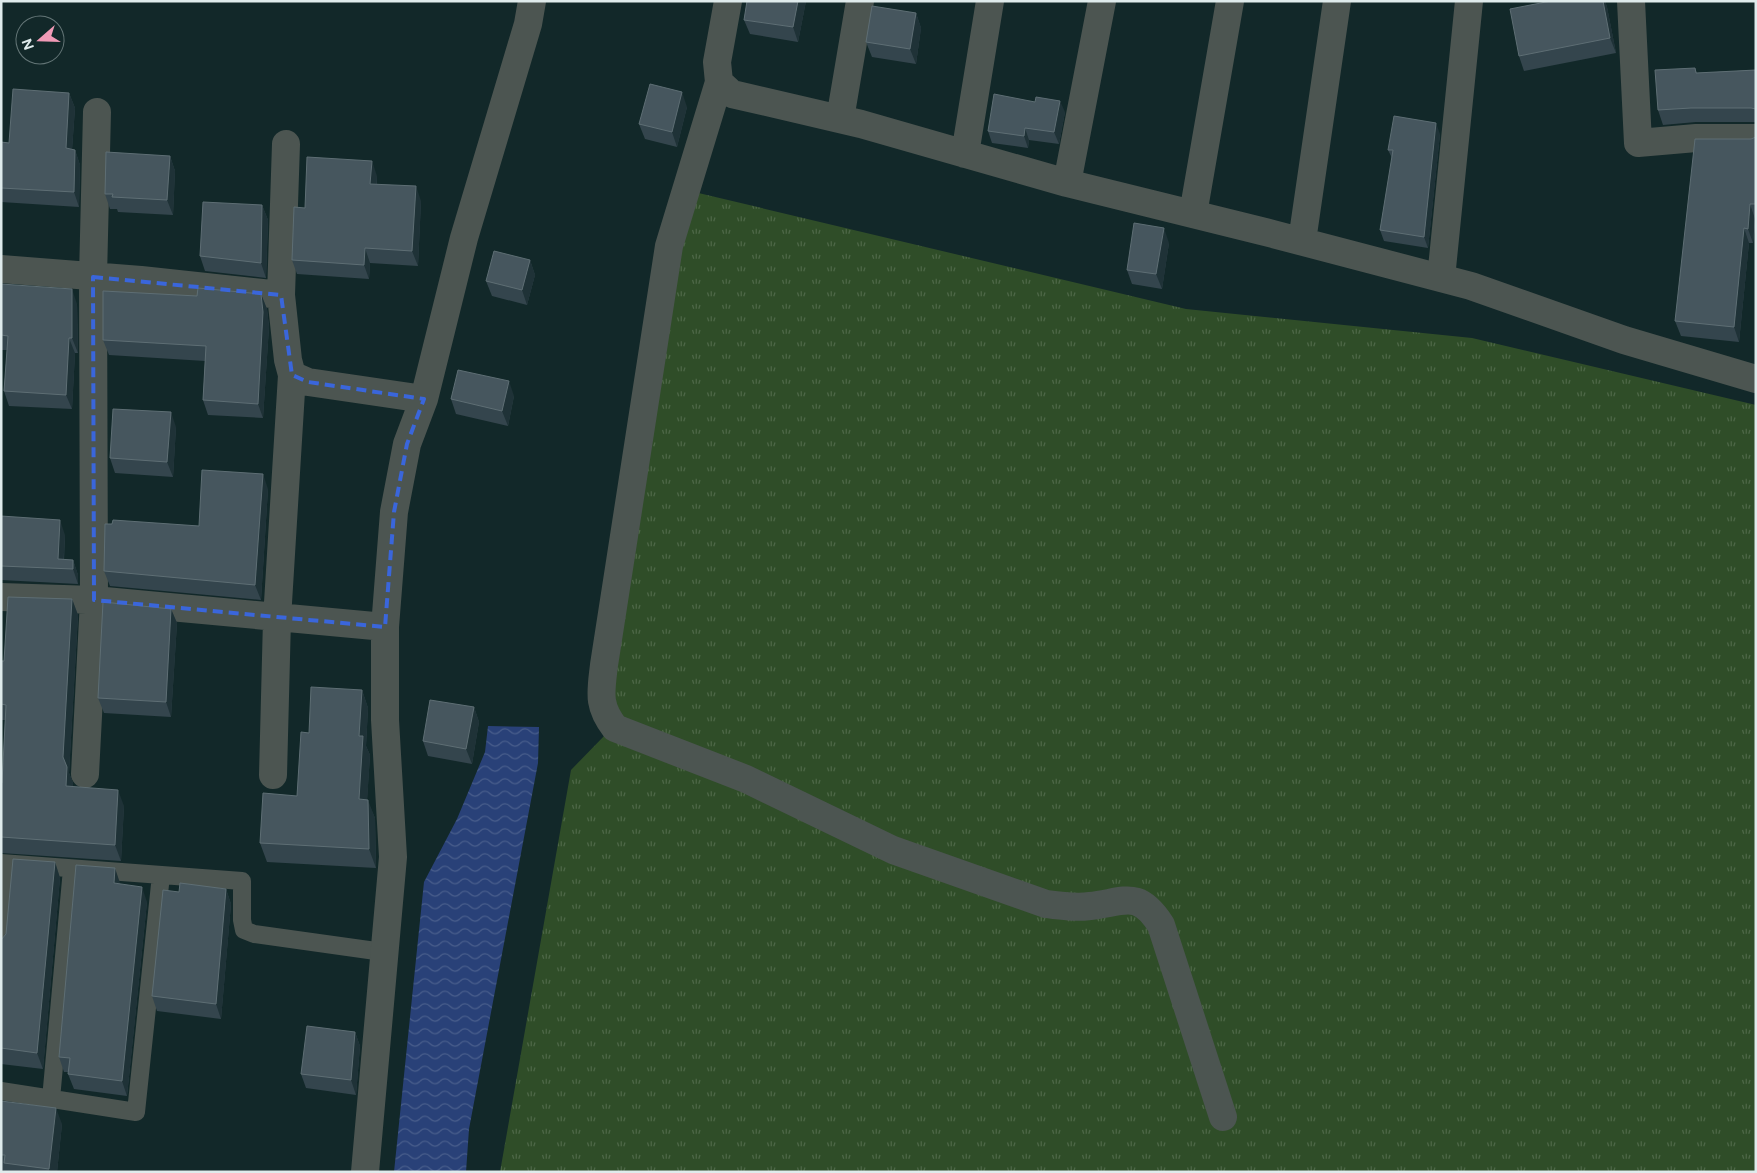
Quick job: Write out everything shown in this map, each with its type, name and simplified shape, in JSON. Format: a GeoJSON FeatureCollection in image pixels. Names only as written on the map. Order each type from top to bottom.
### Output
{"type":"FeatureCollection","features":[{"type":"Feature","properties":{"kind":"street"},"geometry":{"type":"LineString","coordinates":[[365,1172],[382,994],[383,952],[393,857],[385,720],[385,627],[394,512],[407,444],[424,399],[464,238],[528,24],[532,1]]}},
{"type":"Feature","properties":{"kind":"street"},"geometry":{"type":"LineString","coordinates":[[728,1],[717,62],[719,82],[669,246],[604,665],[601,691],[603,713],[615,728],[746,779],[913,858],[1046,904],[1069,907],[1134,900],[1151,909],[1161,925],[1223,1117]]}},
{"type":"Feature","properties":{"kind":"street"},"geometry":{"type":"LineString","coordinates":[[840,120],[860,1]]}},
{"type":"Feature","properties":{"kind":"street"},"geometry":{"type":"LineString","coordinates":[[965,154],[990,1]]}},
{"type":"Feature","properties":{"kind":"street"},"geometry":{"type":"LineString","coordinates":[[1067,183],[1102,1]]}},
{"type":"Feature","properties":{"kind":"street"},"geometry":{"type":"LineString","coordinates":[[1193,214],[1230,1]]}},
{"type":"Feature","properties":{"kind":"street"},"geometry":{"type":"LineString","coordinates":[[1302,241],[1337,1]]}},
{"type":"Feature","properties":{"kind":"street"},"geometry":{"type":"LineString","coordinates":[[1441,278],[1469,1]]}},
{"type":"Feature","properties":{"kind":"street"},"geometry":{"type":"LineString","coordinates":[[1631,1],[1638,143],[1696,138],[1756,138]]}},
{"type":"Feature","properties":{"kind":"street"},"geometry":{"type":"LineString","coordinates":[[719,82],[732,94],[840,120],[1067,183],[1302,241],[1471,286],[1624,340],[1756,379]]}},
{"type":"Feature","properties":{"kind":"street"},"geometry":{"type":"LineString","coordinates":[[85,774],[94,600],[93,277],[97,112]]}},
{"type":"Feature","properties":{"kind":"street"},"geometry":{"type":"LineString","coordinates":[[273,775],[276,619],[292,375],[288,360],[281,295],[286,144]]}},
{"type":"Feature","properties":{"kind":"street"},"geometry":{"type":"LineString","coordinates":[[1,269],[281,295]]}},
{"type":"Feature","properties":{"kind":"street"},"geometry":{"type":"LineString","coordinates":[[292,375],[308,382],[424,399]]}},
{"type":"Feature","properties":{"kind":"street"},"geometry":{"type":"LineString","coordinates":[[1,597],[94,600],[276,619],[385,627]]}},
{"type":"Feature","properties":{"kind":"lane"},"geometry":{"type":"LineString","coordinates":[[1,949],[5,864],[242,881],[242,920],[244,930],[254,934],[383,952]]}},
{"type":"Feature","properties":{"kind":"lane"},"geometry":{"type":"LineString","coordinates":[[51,1099],[72,869]]}},
{"type":"Feature","properties":{"kind":"lane"},"geometry":{"type":"LineString","coordinates":[[1,1091],[136,1112],[161,875]]}},
{"type":"Feature","properties":{"kind":"highlighted area"},"geometry":{"type":"Polygon","coordinates":[[[93,277],[281,295],[292,375],[308,382],[424,399],[407,444],[394,512],[385,627],[94,600],[93,277]]]}},
{"type":"Feature","properties":{"kind":"green space"},"geometry":{"type":"Polygon","coordinates":[[[690,191],[1186,309],[1472,338],[1756,405],[1756,1172],[500,1172],[571,770],[607,733],[690,191]]]}},
{"type":"Feature","properties":{"kind":"water"},"geometry":{"type":"Polygon","coordinates":[[[488,726],[539,727],[538,763],[469,1129],[466,1172],[394,1172],[424,882],[457,819],[485,752],[488,726]]]}},
{"type":"Feature","properties":{"kind":"building"},"geometry":{"type":"Polygon","coordinates":[[[747,1],[798,1],[793,27],[744,20],[747,1]]]}},
{"type":"Feature","properties":{"kind":"building"},"geometry":{"type":"Polygon","coordinates":[[[1551,1],[1603,1],[1610,38],[1519,56],[1510,9],[1551,1]]]}},
{"type":"Feature","properties":{"kind":"building"},"geometry":{"type":"Polygon","coordinates":[[[872,6],[916,13],[910,49],[866,42],[872,6]]]}},
{"type":"Feature","properties":{"kind":"building"},"geometry":{"type":"Polygon","coordinates":[[[1695,68],[1696,73],[1756,70],[1756,109],[1691,108],[1658,110],[1655,70],[1695,68]]]}},
{"type":"Feature","properties":{"kind":"building"},"geometry":{"type":"Polygon","coordinates":[[[650,84],[682,92],[672,132],[639,124],[650,84]]]}},
{"type":"Feature","properties":{"kind":"building"},"geometry":{"type":"Polygon","coordinates":[[[13,89],[69,93],[66,148],[75,150],[74,192],[1,188],[1,142],[9,143],[13,89]]]}},
{"type":"Feature","properties":{"kind":"building"},"geometry":{"type":"Polygon","coordinates":[[[994,94],[1035,102],[1036,97],[1060,101],[1054,132],[1025,128],[1024,136],[988,131],[994,94]]]}},
{"type":"Feature","properties":{"kind":"building"},"geometry":{"type":"Polygon","coordinates":[[[1394,116],[1436,123],[1424,237],[1380,230],[1393,150],[1388,150],[1394,116]]]}},
{"type":"Feature","properties":{"kind":"building"},"geometry":{"type":"Polygon","coordinates":[[[1756,137],[1756,204],[1750,204],[1748,229],[1744,228],[1734,327],[1675,321],[1695,139],[1751,139],[1756,137]]]}},
{"type":"Feature","properties":{"kind":"building"},"geometry":{"type":"Polygon","coordinates":[[[106,152],[170,156],[167,200],[112,197],[113,194],[105,194],[106,152]]]}},
{"type":"Feature","properties":{"kind":"building"},"geometry":{"type":"Polygon","coordinates":[[[307,157],[372,161],[370,184],[416,186],[412,251],[365,248],[364,265],[292,260],[294,207],[305,208],[307,157]]]}},
{"type":"Feature","properties":{"kind":"building"},"geometry":{"type":"Polygon","coordinates":[[[203,202],[262,205],[261,263],[200,256],[203,202]]]}},
{"type":"Feature","properties":{"kind":"building"},"geometry":{"type":"Polygon","coordinates":[[[1134,223],[1164,228],[1156,274],[1127,270],[1134,223]]]}},
{"type":"Feature","properties":{"kind":"building"},"geometry":{"type":"Polygon","coordinates":[[[494,251],[530,260],[522,290],[486,281],[494,251]]]}},
{"type":"Feature","properties":{"kind":"building"},"geometry":{"type":"Polygon","coordinates":[[[1,284],[72,289],[72,338],[69,338],[66,395],[4,391],[8,336],[1,335],[1,284]]]}},
{"type":"Feature","properties":{"kind":"building"},"geometry":{"type":"Polygon","coordinates":[[[198,288],[261,294],[263,312],[258,404],[203,400],[206,346],[103,340],[103,291],[197,296],[198,288]]]}},
{"type":"Feature","properties":{"kind":"building"},"geometry":{"type":"Polygon","coordinates":[[[458,370],[509,381],[502,411],[451,399],[458,370]]]}},
{"type":"Feature","properties":{"kind":"building"},"geometry":{"type":"Polygon","coordinates":[[[113,409],[171,412],[167,462],[110,458],[113,409]]]}},
{"type":"Feature","properties":{"kind":"building"},"geometry":{"type":"Polygon","coordinates":[[[202,470],[263,474],[255,585],[104,571],[105,524],[112,524],[113,520],[199,526],[202,470]]]}},
{"type":"Feature","properties":{"kind":"building"},"geometry":{"type":"Polygon","coordinates":[[[1,516],[60,520],[58,559],[73,560],[73,569],[1,566],[1,516]]]}},
{"type":"Feature","properties":{"kind":"building"},"geometry":{"type":"Polygon","coordinates":[[[8,597],[72,599],[63,757],[67,767],[66,786],[118,790],[115,845],[1,837],[1,783],[6,705],[1,704],[1,661],[4,661],[8,597]]]}},
{"type":"Feature","properties":{"kind":"building"},"geometry":{"type":"Polygon","coordinates":[[[103,602],[171,609],[166,702],[98,698],[103,602]]]}},
{"type":"Feature","properties":{"kind":"building"},"geometry":{"type":"Polygon","coordinates":[[[311,687],[362,690],[359,736],[363,736],[359,799],[368,800],[369,849],[260,843],[263,793],[297,796],[301,732],[309,733],[311,687]]]}},
{"type":"Feature","properties":{"kind":"building"},"geometry":{"type":"Polygon","coordinates":[[[430,700],[474,707],[466,749],[423,741],[430,700]]]}},
{"type":"Feature","properties":{"kind":"building"},"geometry":{"type":"Polygon","coordinates":[[[13,859],[55,862],[37,1053],[1,1048],[1,940],[6,934],[13,859]]]}},
{"type":"Feature","properties":{"kind":"building"},"geometry":{"type":"Polygon","coordinates":[[[76,865],[115,868],[114,883],[142,887],[122,1081],[68,1074],[70,1058],[59,1057],[76,865]]]}},
{"type":"Feature","properties":{"kind":"building"},"geometry":{"type":"Polygon","coordinates":[[[180,883],[226,889],[216,1004],[152,996],[163,890],[179,892],[180,883]]]}},
{"type":"Feature","properties":{"kind":"building"},"geometry":{"type":"Polygon","coordinates":[[[307,1026],[355,1032],[351,1080],[301,1074],[307,1026]]]}},
{"type":"Feature","properties":{"kind":"building"},"geometry":{"type":"Polygon","coordinates":[[[1,1101],[56,1108],[49,1169],[4,1163],[5,1155],[1,1155],[1,1101]]]}}]}
